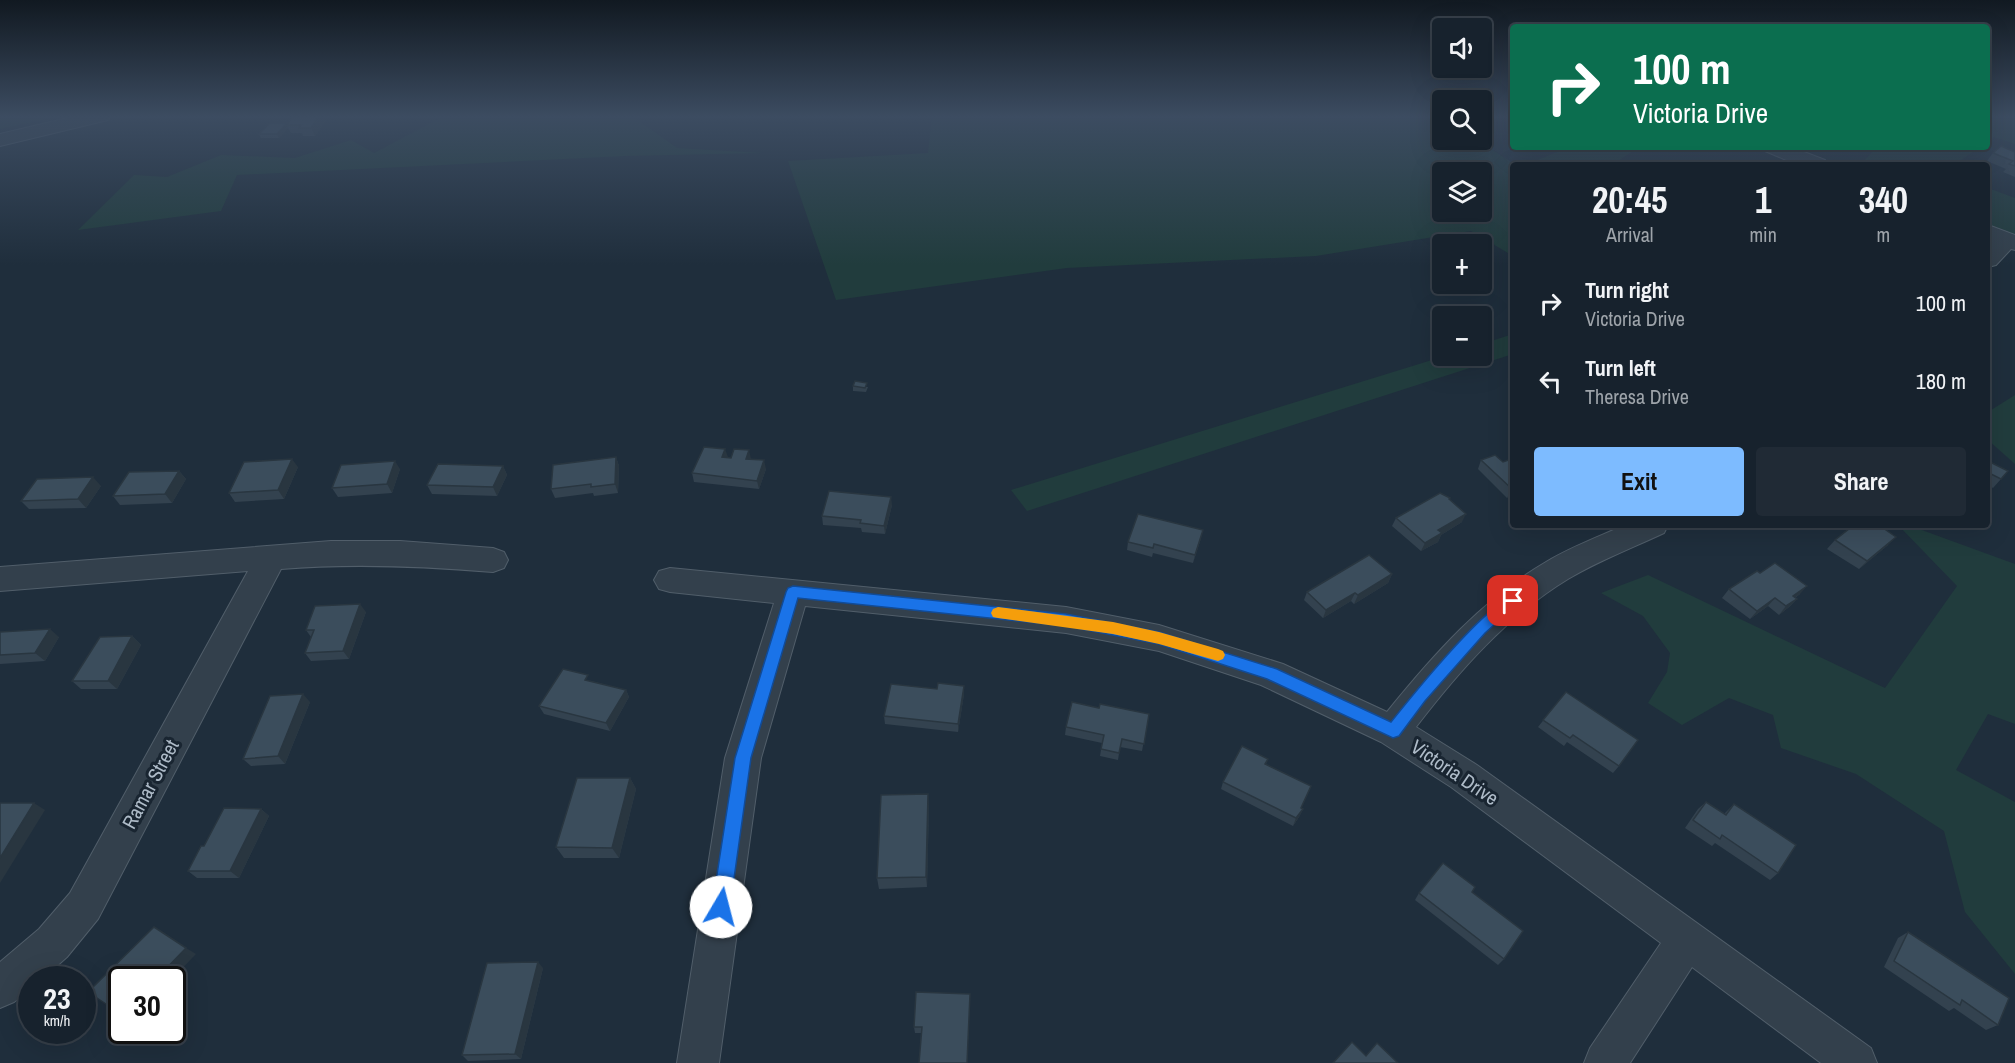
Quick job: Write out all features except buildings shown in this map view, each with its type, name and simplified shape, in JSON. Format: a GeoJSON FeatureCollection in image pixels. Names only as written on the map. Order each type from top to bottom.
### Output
{"type":"FeatureCollection","features":[{"type":"Feature","properties":{"kind":"street"},"geometry":{"type":"LineString","coordinates":[[1990,257],[2003,239]]}},
{"type":"Feature","properties":{"kind":"street"},"geometry":{"type":"LineString","coordinates":[[1393,731],[1420,696],[1480,629],[1513,601],[1547,577],[1647,528]]}},
{"type":"Feature","properties":{"kind":"street"},"geometry":{"type":"LineString","coordinates":[[0,579],[372,552],[493,560]]}},
{"type":"Feature","properties":{"kind":"street","name":"Ramar Street"},"geometry":{"type":"LineString","coordinates":[[0,988],[53,943],[84,906],[271,558]]}},
{"type":"Feature","properties":{"kind":"street","name":"Victoria Drive"},"geometry":{"type":"LineString","coordinates":[[670,580],[1066,620],[1159,638],[1271,674],[1393,731],[1473,783],[1856,1063]]}},
{"type":"Feature","properties":{"kind":"street"},"geometry":{"type":"LineString","coordinates":[[698,1063],[743,758],[793,592]]}},
{"type":"Feature","properties":{"kind":"street"},"geometry":{"type":"LineString","coordinates":[[1605,1063],[1687,939]]}},
{"type":"Feature","properties":{"kind":"green space"},"geometry":{"type":"Polygon","coordinates":[[[195,166],[429,166],[237,175],[221,211],[78,230],[134,175],[167,177],[195,166]]]}},
{"type":"Feature","properties":{"kind":"green space"},"geometry":{"type":"Polygon","coordinates":[[[790,166],[1432,166],[1432,222],[1492,222],[1492,166],[1510,166],[1510,254],[1492,244],[1492,234],[1476,234],[1471,231],[1432,234],[1432,237],[1316,256],[1067,268],[836,300],[790,166]]]}},
{"type":"Feature","properties":{"kind":"green space"},"geometry":{"type":"Polygon","coordinates":[[[1990,189],[2015,198],[2015,237],[1990,227],[1990,189]]]}},
{"type":"Feature","properties":{"kind":"green space"},"geometry":{"type":"Polygon","coordinates":[[[1510,335],[1510,355],[1492,361],[1492,341],[1510,335]]]}},
{"type":"Feature","properties":{"kind":"green space"},"geometry":{"type":"Polygon","coordinates":[[[1432,360],[1432,366],[1476,366],[1027,511],[1011,490],[1432,360]]]}},
{"type":"Feature","properties":{"kind":"green space"},"geometry":{"type":"Polygon","coordinates":[[[2015,395],[2015,464],[1990,442],[1990,411],[2015,395]]]}},
{"type":"Feature","properties":{"kind":"green space"},"geometry":{"type":"Polygon","coordinates":[[[1901,528],[1916,528],[2015,564],[2015,724],[1988,714],[1956,770],[2015,802],[2015,974],[1965,912],[1944,831],[1856,774],[1781,748],[1773,715],[1729,698],[1682,725],[1648,703],[1667,672],[1670,653],[1643,616],[1601,593],[1648,575],[1885,688],[1957,586],[1901,528]]]}},
{"type":"Feature","properties":{"kind":"slow traffic"},"geometry":{"type":"LineString","coordinates":[[998,613],[1066,620],[1113,628],[1218,655]]}},
{"type":"Feature","properties":{"kind":"route"},"geometry":{"type":"LineString","coordinates":[[721,907],[743,758],[793,592],[1066,620],[1159,638],[1237,661],[1271,674],[1393,731],[1420,696],[1480,629],[1513,601]]}}]}
